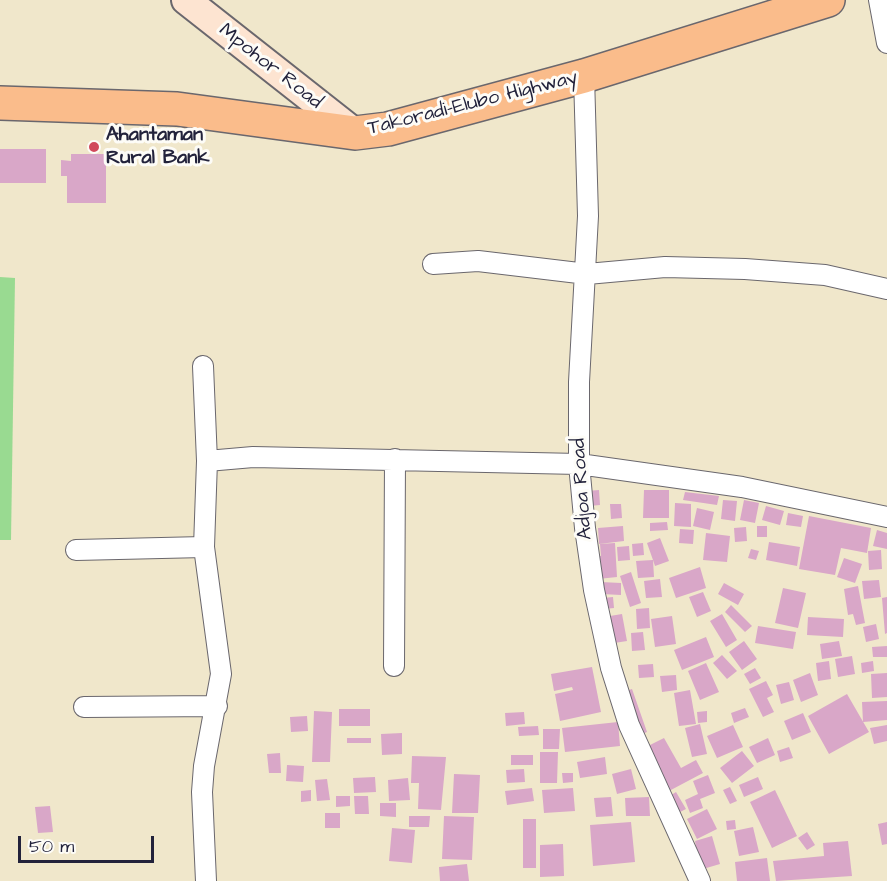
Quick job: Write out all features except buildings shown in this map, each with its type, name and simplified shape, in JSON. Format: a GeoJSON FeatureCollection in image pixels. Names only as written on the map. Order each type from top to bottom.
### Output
{"type":"FeatureCollection","features":[{"type":"Feature","properties":{"kind":"highway","name":"Takoradi-Elubo Highway"},"geometry":{"type":"LineString","coordinates":[[0,103],[177,109],[355,133],[388,129],[584,76],[828,0]]}},
{"type":"Feature","properties":{"kind":"main road","name":"Mpohor Road"},"geometry":{"type":"LineString","coordinates":[[186,0],[355,133]]}},
{"type":"Feature","properties":{"kind":"street"},"geometry":{"type":"LineString","coordinates":[[879,0],[887,43]]}},
{"type":"Feature","properties":{"kind":"street","name":"Adjoa Road"},"geometry":{"type":"LineString","coordinates":[[584,76],[588,216],[587,274],[579,382],[579,464],[594,590],[611,668],[629,725],[700,881]]}},
{"type":"Feature","properties":{"kind":"street"},"geometry":{"type":"LineString","coordinates":[[433,264],[478,261],[587,274],[665,267],[745,268],[825,275],[887,289]]}},
{"type":"Feature","properties":{"kind":"street"},"geometry":{"type":"LineString","coordinates":[[203,366],[207,461],[204,547],[221,674],[217,706],[204,766],[202,792],[206,881]]}},
{"type":"Feature","properties":{"kind":"street"},"geometry":{"type":"LineString","coordinates":[[207,461],[253,457],[579,464],[761,491],[887,517]]}},
{"type":"Feature","properties":{"kind":"street"},"geometry":{"type":"LineString","coordinates":[[394,666],[395,459]]}},
{"type":"Feature","properties":{"kind":"street"},"geometry":{"type":"LineString","coordinates":[[76,550],[204,547]]}},
{"type":"Feature","properties":{"kind":"street"},"geometry":{"type":"LineString","coordinates":[[84,707],[217,706]]}},
{"type":"Feature","properties":{"kind":"green space"},"geometry":{"type":"Polygon","coordinates":[[[0,277],[15,278],[11,540],[0,540],[0,277]]]}},
{"type":"Feature","properties":{"kind":"place","name":"Ahantaman Rural Bank"},"geometry":{"type":"Point","coordinates":[94,147]}}]}
